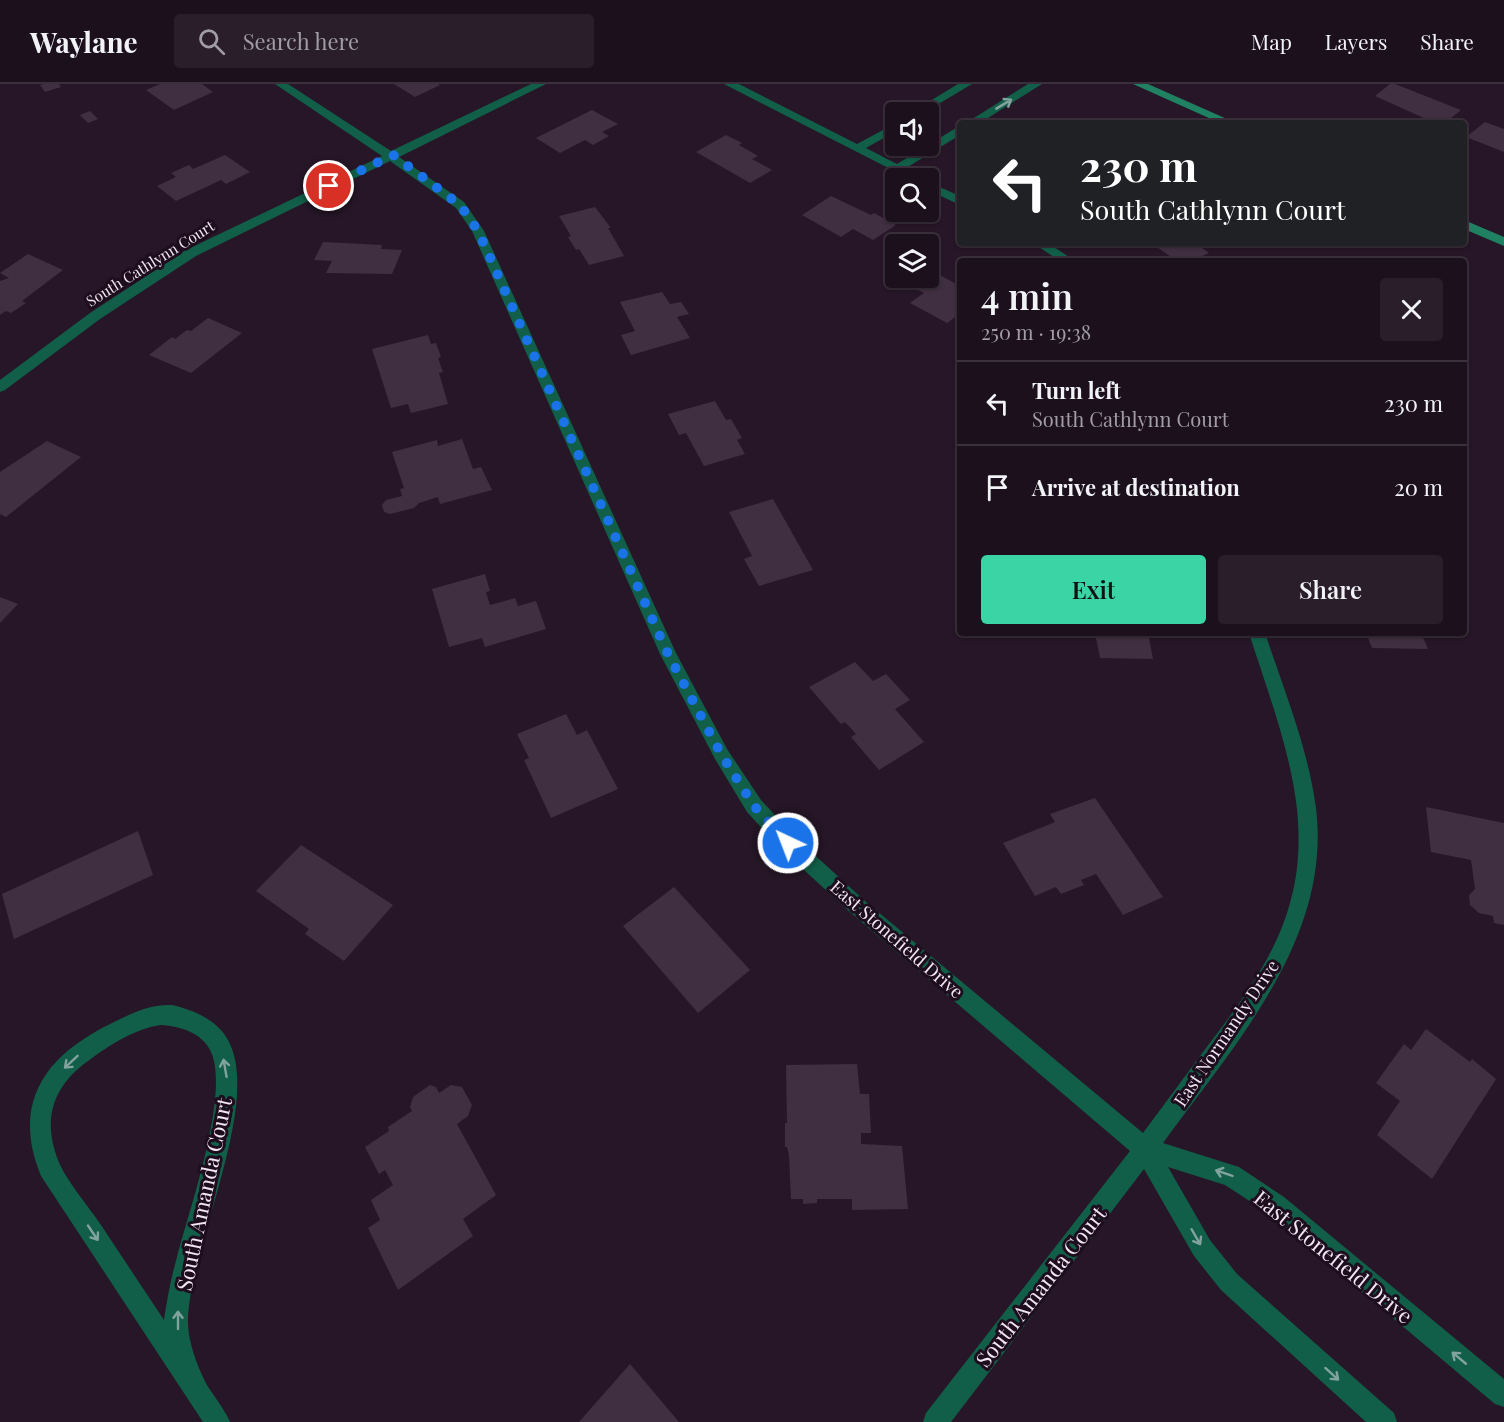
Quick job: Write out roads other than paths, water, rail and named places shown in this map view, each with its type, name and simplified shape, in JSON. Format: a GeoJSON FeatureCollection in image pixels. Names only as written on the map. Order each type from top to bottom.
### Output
{"type":"FeatureCollection","features":[{"type":"Feature","properties":{"kind":"street","name":"East Stonefield Drive"},"geometry":{"type":"LineString","coordinates":[[281,84],[393,155],[460,205],[478,231],[668,654],[721,754],[754,806],[788,843],[858,907],[1145,1149],[1202,1248],[1229,1282],[1385,1422]]}},
{"type":"Feature","properties":{"kind":"street","name":"South Cathlynn Court"},"geometry":{"type":"LineString","coordinates":[[0,387],[95,316],[191,253],[540,84]]}},
{"type":"Feature","properties":{"kind":"street"},"geometry":{"type":"LineString","coordinates":[[730,84],[895,168]]}},
{"type":"Feature","properties":{"kind":"street"},"geometry":{"type":"LineString","coordinates":[[935,102],[966,84]]}},
{"type":"Feature","properties":{"kind":"street"},"geometry":{"type":"LineString","coordinates":[[977,120],[1036,84]]}},
{"type":"Feature","properties":{"kind":"street"},"geometry":{"type":"LineString","coordinates":[[1139,84],[1223,120]]}},
{"type":"Feature","properties":{"kind":"street"},"geometry":{"type":"LineString","coordinates":[[858,148],[885,132]]}},
{"type":"Feature","properties":{"kind":"street"},"geometry":{"type":"LineString","coordinates":[[899,168],[957,132]]}},
{"type":"Feature","properties":{"kind":"street"},"geometry":{"type":"LineString","coordinates":[[939,190],[957,200]]}},
{"type":"Feature","properties":{"kind":"street"},"geometry":{"type":"LineString","coordinates":[[1467,225],[1504,242]]}},
{"type":"Feature","properties":{"kind":"street"},"geometry":{"type":"LineString","coordinates":[[1045,246],[1064,258]]}},
{"type":"Feature","properties":{"kind":"street","name":"East Normandy Drive"},"geometry":{"type":"LineString","coordinates":[[1145,1149],[1263,986],[1291,933],[1307,872],[1309,829],[1301,773],[1258,636]]}},
{"type":"Feature","properties":{"kind":"street","name":"South Amanda Court"},"geometry":{"type":"LineString","coordinates":[[190,1377],[176,1321],[188,1256],[224,1113],[227,1074],[221,1049],[203,1027],[180,1017],[151,1016],[85,1049],[65,1067],[51,1084],[41,1108],[40,1142],[49,1168],[218,1422]]}},
{"type":"Feature","properties":{"kind":"street","name":"East Stonefield Drive"},"geometry":{"type":"LineString","coordinates":[[1145,1149],[1231,1175],[1276,1205],[1504,1395]]}},
{"type":"Feature","properties":{"kind":"street","name":"South Amanda Court"},"geometry":{"type":"LineString","coordinates":[[935,1422],[1145,1149]]}}]}
